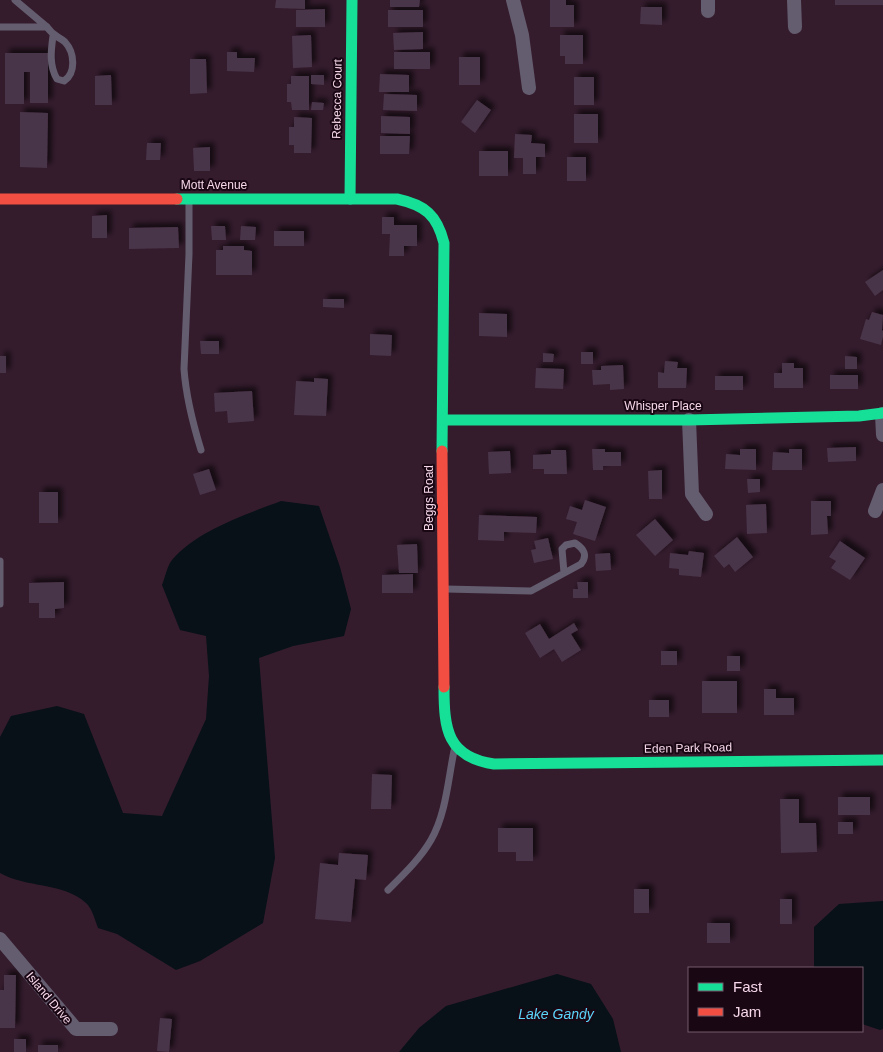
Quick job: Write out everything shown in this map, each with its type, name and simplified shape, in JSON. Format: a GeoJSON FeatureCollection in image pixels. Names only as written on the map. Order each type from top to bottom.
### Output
{"type":"FeatureCollection","features":[{"type":"Feature","properties":{"kind":"street","name":"Rebecca Court"},"geometry":{"type":"LineString","coordinates":[[350,199],[352,0]]}},
{"type":"Feature","properties":{"kind":"street"},"geometry":{"type":"LineString","coordinates":[[513,0],[522,35],[529,88]]}},
{"type":"Feature","properties":{"kind":"street"},"geometry":{"type":"LineString","coordinates":[[794,0],[795,27]]}},
{"type":"Feature","properties":{"kind":"street","name":"Mott Avenue"},"geometry":{"type":"LineString","coordinates":[[0,199],[397,199],[412,202],[426,209]]}},
{"type":"Feature","properties":{"kind":"street","name":"Beggs Road"},"geometry":{"type":"LineString","coordinates":[[426,209],[434,217],[440,228],[444,243],[444,715],[450,740],[455,746]]}},
{"type":"Feature","properties":{"kind":"street"},"geometry":{"type":"LineString","coordinates":[[883,413],[883,435]]}},
{"type":"Feature","properties":{"kind":"street","name":"Whisper Place"},"geometry":{"type":"LineString","coordinates":[[443,420],[689,420],[860,416],[883,413]]}},
{"type":"Feature","properties":{"kind":"street"},"geometry":{"type":"LineString","coordinates":[[689,420],[692,494],[706,514]]}},
{"type":"Feature","properties":{"kind":"street"},"geometry":{"type":"LineString","coordinates":[[875,511],[883,490]]}},
{"type":"Feature","properties":{"kind":"street","name":"Eden Park Road"},"geometry":{"type":"LineString","coordinates":[[455,746],[461,754],[479,762],[494,764],[883,760]]}},
{"type":"Feature","properties":{"kind":"street","name":"Island Drive"},"geometry":{"type":"LineString","coordinates":[[0,939],[76,1029],[111,1029]]}},
{"type":"Feature","properties":{"kind":"lane"},"geometry":{"type":"LineString","coordinates":[[15,0],[46,27],[53,36],[63,40],[69,47],[73,58],[73,67],[69,78],[64,81],[57,79],[52,70],[51,47],[53,36]]}},
{"type":"Feature","properties":{"kind":"lane"},"geometry":{"type":"LineString","coordinates":[[0,28],[46,27]]}},
{"type":"Feature","properties":{"kind":"lane"},"geometry":{"type":"LineString","coordinates":[[189,198],[189,254],[184,369],[191,414],[201,450]]}},
{"type":"Feature","properties":{"kind":"lane"},"geometry":{"type":"LineString","coordinates":[[0,561],[0,604]]}},
{"type":"Feature","properties":{"kind":"lane"},"geometry":{"type":"LineString","coordinates":[[443,589],[524,592],[531,591],[564,573]]}},
{"type":"Feature","properties":{"kind":"lane"},"geometry":{"type":"LineString","coordinates":[[388,890],[411,867],[431,840],[441,817],[455,746]]}},
{"type":"Feature","properties":{"kind":"water"},"geometry":{"type":"Polygon","coordinates":[[[281,501],[319,506],[340,567],[351,609],[344,636],[293,646],[259,658],[275,858],[263,923],[200,961],[176,970],[117,934],[98,928],[90,908],[77,896],[56,888],[10,878],[0,873],[0,737],[11,716],[57,706],[84,714],[123,813],[162,816],[206,719],[209,676],[206,636],[180,630],[162,585],[167,569],[172,560],[194,540],[223,524],[281,501]]]}},
{"type":"Feature","properties":{"kind":"water"},"geometry":{"type":"Polygon","coordinates":[[[883,901],[883,1029],[880,1030],[863,1024],[863,967],[814,967],[814,927],[839,904],[883,901]]]}},
{"type":"Feature","properties":{"kind":"water","name":"Lake Gandy"},"geometry":{"type":"Polygon","coordinates":[[[557,974],[591,984],[613,1019],[621,1052],[399,1052],[419,1028],[446,1006],[557,974]]]}},
{"type":"Feature","properties":{"kind":"building"},"geometry":{"type":"Polygon","coordinates":[[[276,0],[305,0],[305,9],[275,8],[276,0]]]}},
{"type":"Feature","properties":{"kind":"building"},"geometry":{"type":"Polygon","coordinates":[[[390,0],[420,0],[419,7],[390,7],[390,0]]]}},
{"type":"Feature","properties":{"kind":"building"},"geometry":{"type":"Polygon","coordinates":[[[550,0],[566,0],[566,5],[574,5],[574,27],[550,27],[550,0]]]}},
{"type":"Feature","properties":{"kind":"building"},"geometry":{"type":"Polygon","coordinates":[[[835,0],[883,0],[883,5],[835,5],[835,0]]]}},
{"type":"Feature","properties":{"kind":"building"},"geometry":{"type":"Polygon","coordinates":[[[641,7],[662,7],[662,25],[640,24],[641,7]]]}},
{"type":"Feature","properties":{"kind":"building"},"geometry":{"type":"Polygon","coordinates":[[[325,9],[325,27],[296,27],[296,10],[325,9]]]}},
{"type":"Feature","properties":{"kind":"building"},"geometry":{"type":"Polygon","coordinates":[[[388,10],[423,10],[423,27],[388,27],[388,10]]]}},
{"type":"Feature","properties":{"kind":"building"},"geometry":{"type":"Polygon","coordinates":[[[423,32],[423,49],[394,50],[393,33],[423,32]]]}},
{"type":"Feature","properties":{"kind":"building"},"geometry":{"type":"Polygon","coordinates":[[[311,35],[312,67],[293,68],[292,36],[311,35]]]}},
{"type":"Feature","properties":{"kind":"building"},"geometry":{"type":"Polygon","coordinates":[[[560,35],[583,35],[583,64],[565,64],[565,56],[560,56],[560,35]]]}},
{"type":"Feature","properties":{"kind":"building"},"geometry":{"type":"Polygon","coordinates":[[[227,52],[237,52],[237,58],[255,58],[254,72],[227,71],[227,52]]]}},
{"type":"Feature","properties":{"kind":"building"},"geometry":{"type":"Polygon","coordinates":[[[394,52],[430,52],[430,69],[394,69],[394,52]]]}},
{"type":"Feature","properties":{"kind":"building"},"geometry":{"type":"Polygon","coordinates":[[[5,53],[48,53],[48,103],[30,103],[30,72],[24,72],[24,104],[5,104],[5,53]]]}},
{"type":"Feature","properties":{"kind":"building"},"geometry":{"type":"Polygon","coordinates":[[[459,57],[480,57],[480,85],[459,85],[459,57]]]}},
{"type":"Feature","properties":{"kind":"building"},"geometry":{"type":"Polygon","coordinates":[[[190,59],[206,59],[207,93],[190,94],[190,59]]]}},
{"type":"Feature","properties":{"kind":"building"},"geometry":{"type":"Polygon","coordinates":[[[380,74],[409,75],[409,92],[379,92],[380,74]]]}},
{"type":"Feature","properties":{"kind":"building"},"geometry":{"type":"Polygon","coordinates":[[[111,75],[112,105],[95,105],[95,76],[111,75]]]}},
{"type":"Feature","properties":{"kind":"building"},"geometry":{"type":"Polygon","coordinates":[[[311,75],[324,75],[324,85],[311,84],[311,75]]]}},
{"type":"Feature","properties":{"kind":"building"},"geometry":{"type":"Polygon","coordinates":[[[291,76],[309,76],[309,110],[292,110],[291,102],[287,102],[287,84],[291,84],[291,76]]]}},
{"type":"Feature","properties":{"kind":"building"},"geometry":{"type":"Polygon","coordinates":[[[574,77],[594,77],[594,105],[574,105],[574,77]]]}},
{"type":"Feature","properties":{"kind":"building"},"geometry":{"type":"Polygon","coordinates":[[[384,94],[417,95],[417,111],[383,110],[384,94]]]}},
{"type":"Feature","properties":{"kind":"building"},"geometry":{"type":"Polygon","coordinates":[[[477,100],[491,110],[475,133],[461,122],[477,100]]]}},
{"type":"Feature","properties":{"kind":"building"},"geometry":{"type":"Polygon","coordinates":[[[312,102],[324,103],[323,110],[311,110],[312,102]]]}},
{"type":"Feature","properties":{"kind":"building"},"geometry":{"type":"Polygon","coordinates":[[[20,112],[48,113],[47,168],[20,167],[20,112]]]}},
{"type":"Feature","properties":{"kind":"building"},"geometry":{"type":"Polygon","coordinates":[[[574,114],[598,114],[598,143],[574,143],[574,114]]]}},
{"type":"Feature","properties":{"kind":"building"},"geometry":{"type":"Polygon","coordinates":[[[381,116],[410,117],[410,134],[381,133],[381,116]]]}},
{"type":"Feature","properties":{"kind":"building"},"geometry":{"type":"Polygon","coordinates":[[[294,117],[312,118],[311,153],[294,153],[294,145],[289,145],[289,127],[294,127],[294,117]]]}},
{"type":"Feature","properties":{"kind":"building"},"geometry":{"type":"Polygon","coordinates":[[[515,134],[532,135],[531,143],[545,144],[545,157],[536,157],[536,174],[523,174],[523,158],[514,158],[515,134]]]}},
{"type":"Feature","properties":{"kind":"building"},"geometry":{"type":"Polygon","coordinates":[[[380,136],[410,136],[409,154],[380,154],[380,136]]]}},
{"type":"Feature","properties":{"kind":"building"},"geometry":{"type":"Polygon","coordinates":[[[147,143],[161,143],[160,160],[146,160],[147,143]]]}},
{"type":"Feature","properties":{"kind":"building"},"geometry":{"type":"Polygon","coordinates":[[[210,147],[210,171],[194,171],[193,148],[210,147]]]}},
{"type":"Feature","properties":{"kind":"building"},"geometry":{"type":"Polygon","coordinates":[[[479,151],[508,151],[508,176],[479,176],[479,151]]]}},
{"type":"Feature","properties":{"kind":"building"},"geometry":{"type":"Polygon","coordinates":[[[567,157],[586,157],[586,181],[567,181],[567,157]]]}},
{"type":"Feature","properties":{"kind":"building"},"geometry":{"type":"Polygon","coordinates":[[[107,215],[107,238],[92,238],[92,216],[107,215]]]}},
{"type":"Feature","properties":{"kind":"building"},"geometry":{"type":"Polygon","coordinates":[[[382,217],[394,217],[394,225],[417,225],[417,246],[404,246],[404,256],[389,256],[390,234],[382,234],[382,217]]]}},
{"type":"Feature","properties":{"kind":"building"},"geometry":{"type":"Polygon","coordinates":[[[211,226],[225,226],[226,240],[212,240],[211,226]]]}},
{"type":"Feature","properties":{"kind":"building"},"geometry":{"type":"Polygon","coordinates":[[[241,226],[256,227],[255,240],[240,240],[241,226]]]}},
{"type":"Feature","properties":{"kind":"building"},"geometry":{"type":"Polygon","coordinates":[[[178,227],[179,248],[129,249],[129,228],[178,227]]]}},
{"type":"Feature","properties":{"kind":"building"},"geometry":{"type":"Polygon","coordinates":[[[274,231],[304,231],[304,246],[274,246],[274,231]]]}},
{"type":"Feature","properties":{"kind":"building"},"geometry":{"type":"Polygon","coordinates":[[[223,246],[244,246],[244,250],[252,251],[252,275],[216,275],[216,250],[223,250],[223,246]]]}},
{"type":"Feature","properties":{"kind":"building"},"geometry":{"type":"Polygon","coordinates":[[[883,270],[883,290],[875,296],[865,282],[883,270]]]}},
{"type":"Feature","properties":{"kind":"building"},"geometry":{"type":"Polygon","coordinates":[[[323,299],[344,299],[344,308],[323,307],[323,299]]]}},
{"type":"Feature","properties":{"kind":"building"},"geometry":{"type":"Polygon","coordinates":[[[872,312],[883,315],[881,345],[860,339],[866,319],[869,320],[872,312]]]}},
{"type":"Feature","properties":{"kind":"building"},"geometry":{"type":"Polygon","coordinates":[[[479,313],[507,314],[507,337],[479,336],[479,313]]]}},
{"type":"Feature","properties":{"kind":"building"},"geometry":{"type":"Polygon","coordinates":[[[370,334],[392,335],[391,356],[370,355],[370,334]]]}},
{"type":"Feature","properties":{"kind":"building"},"geometry":{"type":"Polygon","coordinates":[[[200,341],[219,341],[219,354],[201,354],[200,341]]]}},
{"type":"Feature","properties":{"kind":"building"},"geometry":{"type":"Polygon","coordinates":[[[581,352],[593,352],[593,364],[581,364],[581,352]]]}},
{"type":"Feature","properties":{"kind":"building"},"geometry":{"type":"Polygon","coordinates":[[[543,353],[554,354],[553,362],[543,362],[543,353]]]}},
{"type":"Feature","properties":{"kind":"building"},"geometry":{"type":"Polygon","coordinates":[[[0,356],[6,356],[6,373],[0,373],[0,356]]]}},
{"type":"Feature","properties":{"kind":"building"},"geometry":{"type":"Polygon","coordinates":[[[845,356],[857,357],[857,369],[845,369],[845,356]]]}},
{"type":"Feature","properties":{"kind":"building"},"geometry":{"type":"Polygon","coordinates":[[[665,361],[678,362],[677,368],[687,368],[686,388],[658,388],[658,372],[664,373],[665,361]]]}},
{"type":"Feature","properties":{"kind":"building"},"geometry":{"type":"Polygon","coordinates":[[[782,363],[794,363],[794,368],[803,368],[803,388],[774,388],[774,373],[782,373],[782,363]]]}},
{"type":"Feature","properties":{"kind":"building"},"geometry":{"type":"Polygon","coordinates":[[[623,365],[624,389],[610,390],[610,384],[593,385],[592,370],[601,370],[601,366],[623,365]]]}},
{"type":"Feature","properties":{"kind":"building"},"geometry":{"type":"Polygon","coordinates":[[[536,368],[564,369],[563,389],[535,388],[536,368]]]}},
{"type":"Feature","properties":{"kind":"building"},"geometry":{"type":"Polygon","coordinates":[[[830,375],[858,375],[858,389],[830,389],[830,375]]]}},
{"type":"Feature","properties":{"kind":"building"},"geometry":{"type":"Polygon","coordinates":[[[715,376],[743,376],[743,390],[715,390],[715,376]]]}},
{"type":"Feature","properties":{"kind":"building"},"geometry":{"type":"Polygon","coordinates":[[[314,378],[328,379],[326,416],[294,415],[296,381],[314,382],[314,378]]]}},
{"type":"Feature","properties":{"kind":"building"},"geometry":{"type":"Polygon","coordinates":[[[252,391],[254,421],[228,423],[227,411],[215,412],[214,393],[252,391]]]}},
{"type":"Feature","properties":{"kind":"building"},"geometry":{"type":"Polygon","coordinates":[[[856,447],[856,461],[828,462],[827,448],[856,447]]]}},
{"type":"Feature","properties":{"kind":"building"},"geometry":{"type":"Polygon","coordinates":[[[592,449],[605,449],[605,452],[621,452],[621,466],[603,466],[603,470],[593,470],[592,449]]]}},
{"type":"Feature","properties":{"kind":"building"},"geometry":{"type":"Polygon","coordinates":[[[740,449],[756,449],[756,470],[725,469],[726,454],[740,455],[740,449]]]}},
{"type":"Feature","properties":{"kind":"building"},"geometry":{"type":"Polygon","coordinates":[[[789,449],[802,449],[802,470],[772,470],[773,452],[789,453],[789,449]]]}},
{"type":"Feature","properties":{"kind":"building"},"geometry":{"type":"Polygon","coordinates":[[[551,450],[566,450],[567,474],[544,474],[544,469],[533,469],[533,455],[551,454],[551,450]]]}},
{"type":"Feature","properties":{"kind":"building"},"geometry":{"type":"Polygon","coordinates":[[[510,451],[511,473],[489,474],[488,452],[510,451]]]}},
{"type":"Feature","properties":{"kind":"building"},"geometry":{"type":"Polygon","coordinates":[[[209,469],[216,490],[200,495],[193,474],[209,469]]]}},
{"type":"Feature","properties":{"kind":"building"},"geometry":{"type":"Polygon","coordinates":[[[662,470],[662,499],[649,499],[648,471],[662,470]]]}},
{"type":"Feature","properties":{"kind":"building"},"geometry":{"type":"Polygon","coordinates":[[[747,479],[760,479],[760,492],[748,493],[747,479]]]}},
{"type":"Feature","properties":{"kind":"building"},"geometry":{"type":"Polygon","coordinates":[[[39,492],[58,492],[58,523],[39,523],[39,492]]]}},
{"type":"Feature","properties":{"kind":"building"},"geometry":{"type":"Polygon","coordinates":[[[585,500],[606,507],[595,541],[573,534],[577,522],[566,519],[570,506],[582,510],[585,500]]]}},
{"type":"Feature","properties":{"kind":"building"},"geometry":{"type":"Polygon","coordinates":[[[811,501],[831,501],[831,516],[827,516],[828,534],[811,535],[811,501]]]}},
{"type":"Feature","properties":{"kind":"building"},"geometry":{"type":"Polygon","coordinates":[[[766,504],[767,533],[747,534],[746,505],[766,504]]]}},
{"type":"Feature","properties":{"kind":"building"},"geometry":{"type":"Polygon","coordinates":[[[479,515],[537,517],[536,533],[504,532],[504,541],[478,540],[479,515]]]}},
{"type":"Feature","properties":{"kind":"building"},"geometry":{"type":"Polygon","coordinates":[[[655,519],[673,540],[655,556],[636,535],[655,519]]]}},
{"type":"Feature","properties":{"kind":"building"},"geometry":{"type":"Polygon","coordinates":[[[737,537],[753,557],[735,572],[729,564],[724,568],[714,556],[737,537]]]}},
{"type":"Feature","properties":{"kind":"building"},"geometry":{"type":"Polygon","coordinates":[[[548,538],[553,559],[534,563],[531,550],[536,549],[534,541],[548,538]]]}},
{"type":"Feature","properties":{"kind":"building"},"geometry":{"type":"Polygon","coordinates":[[[840,541],[865,558],[850,580],[831,568],[836,561],[829,557],[840,541]]]}},
{"type":"Feature","properties":{"kind":"building"},"geometry":{"type":"Polygon","coordinates":[[[417,544],[418,573],[399,573],[397,545],[417,544]]]}},
{"type":"Feature","properties":{"kind":"building"},"geometry":{"type":"Polygon","coordinates":[[[689,551],[704,553],[701,577],[679,575],[679,569],[669,568],[670,553],[688,555],[689,551]]]}},
{"type":"Feature","properties":{"kind":"building"},"geometry":{"type":"Polygon","coordinates":[[[610,553],[611,570],[596,571],[595,554],[610,553]]]}},
{"type":"Feature","properties":{"kind":"building"},"geometry":{"type":"Polygon","coordinates":[[[413,574],[413,593],[382,593],[382,575],[413,574]]]}},
{"type":"Feature","properties":{"kind":"building"},"geometry":{"type":"Polygon","coordinates":[[[64,582],[64,608],[55,609],[55,618],[39,618],[39,603],[29,603],[29,583],[64,582]]]}},
{"type":"Feature","properties":{"kind":"building"},"geometry":{"type":"Polygon","coordinates":[[[577,582],[588,582],[588,598],[573,598],[573,589],[578,589],[577,582]]]}},
{"type":"Feature","properties":{"kind":"building"},"geometry":{"type":"Polygon","coordinates":[[[574,623],[578,630],[571,634],[581,650],[562,662],[554,649],[540,658],[525,633],[540,624],[549,639],[574,623]]]}},
{"type":"Feature","properties":{"kind":"building"},"geometry":{"type":"Polygon","coordinates":[[[661,651],[677,651],[677,665],[661,665],[661,651]]]}},
{"type":"Feature","properties":{"kind":"building"},"geometry":{"type":"Polygon","coordinates":[[[727,656],[740,656],[740,671],[727,671],[727,656]]]}},
{"type":"Feature","properties":{"kind":"building"},"geometry":{"type":"Polygon","coordinates":[[[702,681],[737,681],[737,713],[702,713],[702,681]]]}},
{"type":"Feature","properties":{"kind":"building"},"geometry":{"type":"Polygon","coordinates":[[[764,689],[776,689],[776,698],[794,698],[794,715],[764,715],[764,689]]]}},
{"type":"Feature","properties":{"kind":"building"},"geometry":{"type":"Polygon","coordinates":[[[649,700],[669,700],[669,717],[649,717],[649,700]]]}},
{"type":"Feature","properties":{"kind":"building"},"geometry":{"type":"Polygon","coordinates":[[[372,774],[392,775],[391,809],[371,809],[372,774]]]}},
{"type":"Feature","properties":{"kind":"building"},"geometry":{"type":"Polygon","coordinates":[[[838,797],[870,797],[870,815],[838,815],[838,797]]]}},
{"type":"Feature","properties":{"kind":"building"},"geometry":{"type":"Polygon","coordinates":[[[780,799],[799,799],[799,823],[816,823],[817,852],[781,853],[780,799]]]}},
{"type":"Feature","properties":{"kind":"building"},"geometry":{"type":"Polygon","coordinates":[[[838,822],[853,822],[853,834],[838,834],[838,822]]]}},
{"type":"Feature","properties":{"kind":"building"},"geometry":{"type":"Polygon","coordinates":[[[498,828],[533,828],[533,861],[516,861],[516,852],[498,852],[498,828]]]}},
{"type":"Feature","properties":{"kind":"building"},"geometry":{"type":"Polygon","coordinates":[[[339,853],[368,855],[366,880],[355,879],[351,922],[315,919],[320,863],[338,865],[339,853]]]}},
{"type":"Feature","properties":{"kind":"building"},"geometry":{"type":"Polygon","coordinates":[[[634,889],[649,889],[649,913],[634,913],[634,889]]]}},
{"type":"Feature","properties":{"kind":"building"},"geometry":{"type":"Polygon","coordinates":[[[780,899],[792,899],[792,924],[780,924],[780,899]]]}},
{"type":"Feature","properties":{"kind":"building"},"geometry":{"type":"Polygon","coordinates":[[[707,923],[730,923],[730,943],[707,943],[707,923]]]}},
{"type":"Feature","properties":{"kind":"building"},"geometry":{"type":"Polygon","coordinates":[[[4,975],[16,975],[15,1028],[0,1028],[0,990],[4,990],[4,975]]]}},
{"type":"Feature","properties":{"kind":"building"},"geometry":{"type":"Polygon","coordinates":[[[160,1018],[172,1019],[169,1052],[157,1051],[160,1018]]]}},
{"type":"Feature","properties":{"kind":"building"},"geometry":{"type":"Polygon","coordinates":[[[14,1039],[26,1039],[26,1052],[14,1052],[14,1039]]]}},
{"type":"Feature","properties":{"kind":"building"},"geometry":{"type":"Polygon","coordinates":[[[38,1045],[58,1045],[58,1052],[38,1052],[38,1045]]]}},
{"type":"Feature","properties":{"kind":"traffic: fast"},"geometry":{"type":"LineString","coordinates":[[350,199],[352,0]]}},
{"type":"Feature","properties":{"kind":"traffic: fast"},"geometry":{"type":"LineString","coordinates":[[177,199],[397,199],[415,204],[428,213],[438,225],[444,243],[442,451]]}},
{"type":"Feature","properties":{"kind":"traffic: fast"},"geometry":{"type":"LineString","coordinates":[[443,420],[689,420],[859,416],[883,413]]}},
{"type":"Feature","properties":{"kind":"traffic: fast"},"geometry":{"type":"LineString","coordinates":[[444,687],[445,716],[451,739],[466,755],[494,764],[883,760]]}},
{"type":"Feature","properties":{"kind":"traffic: jam"},"geometry":{"type":"LineString","coordinates":[[0,199],[177,199]]}},
{"type":"Feature","properties":{"kind":"traffic: jam"},"geometry":{"type":"LineString","coordinates":[[442,451],[444,687]]}}]}
